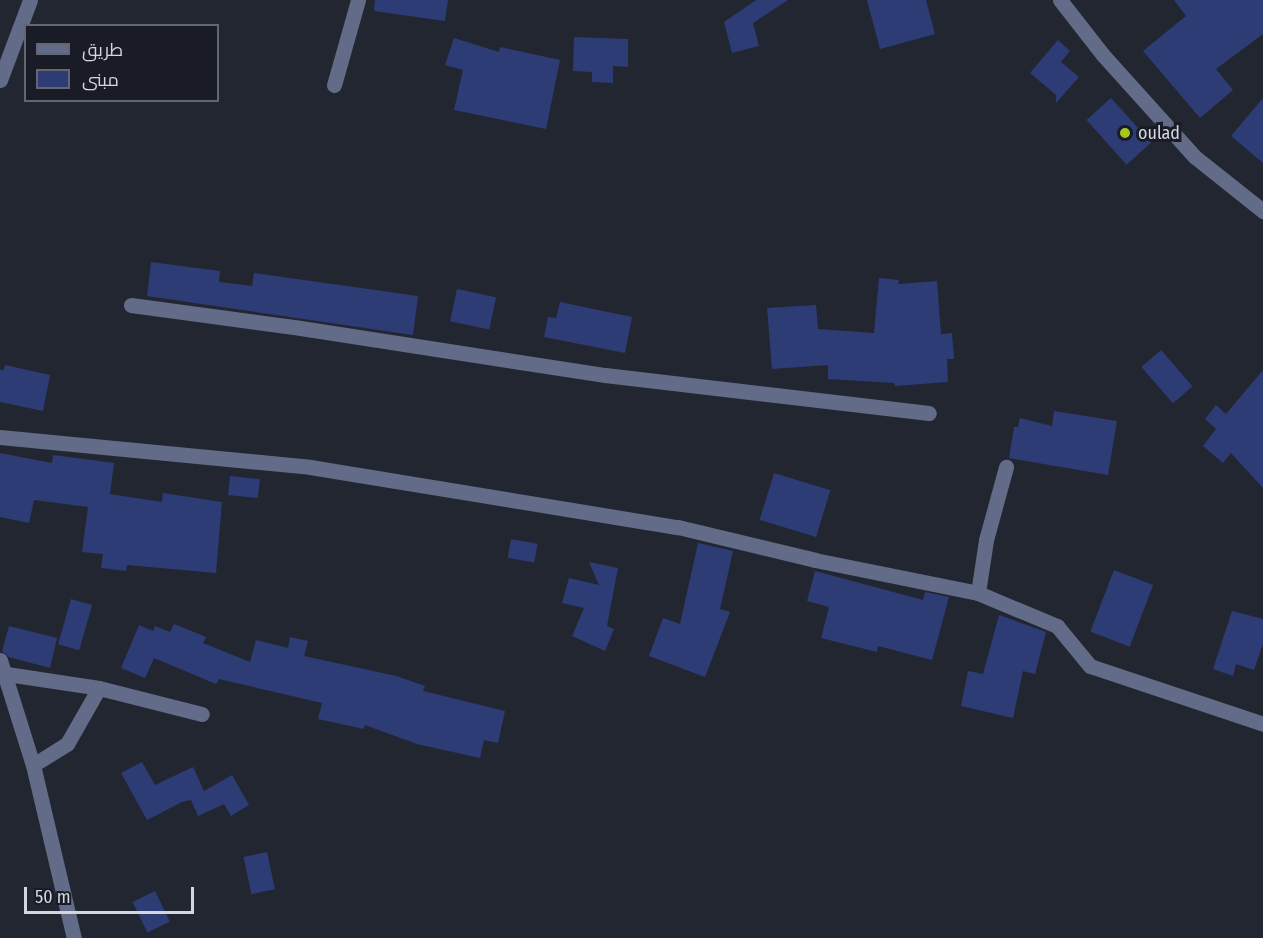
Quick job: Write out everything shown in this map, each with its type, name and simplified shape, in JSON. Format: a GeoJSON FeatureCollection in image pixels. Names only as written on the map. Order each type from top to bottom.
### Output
{"type":"FeatureCollection","features":[{"type":"Feature","properties":{"kind":"street"},"geometry":{"type":"LineString","coordinates":[[0,80],[30,0]]}},
{"type":"Feature","properties":{"kind":"street"},"geometry":{"type":"LineString","coordinates":[[333,85],[358,0]]}},
{"type":"Feature","properties":{"kind":"street"},"geometry":{"type":"LineString","coordinates":[[1060,0],[1103,55],[1195,157],[1263,212]]}},
{"type":"Feature","properties":{"kind":"street"},"geometry":{"type":"LineString","coordinates":[[131,306],[294,327],[605,375],[928,413]]}},
{"type":"Feature","properties":{"kind":"street"},"geometry":{"type":"LineString","coordinates":[[0,437],[321,469],[678,527],[815,560],[978,593],[1057,626],[1090,666],[1263,724]]}},
{"type":"Feature","properties":{"kind":"street"},"geometry":{"type":"LineString","coordinates":[[978,593],[986,540],[1006,467]]}},
{"type":"Feature","properties":{"kind":"street"},"geometry":{"type":"LineString","coordinates":[[74,938],[33,765],[1,669],[99,688],[202,714]]}},
{"type":"Feature","properties":{"kind":"street"},"geometry":{"type":"LineString","coordinates":[[33,765],[67,744],[99,688]]}},
{"type":"Feature","properties":{"kind":"building"},"geometry":{"type":"Polygon","coordinates":[[[375,0],[448,0],[445,21],[374,11],[375,0]]]}},
{"type":"Feature","properties":{"kind":"building"},"geometry":{"type":"Polygon","coordinates":[[[756,0],[788,0],[753,23],[759,46],[732,53],[724,22],[756,0]]]}},
{"type":"Feature","properties":{"kind":"building"},"geometry":{"type":"Polygon","coordinates":[[[867,0],[926,0],[935,34],[880,49],[867,0]]]}},
{"type":"Feature","properties":{"kind":"building"},"geometry":{"type":"Polygon","coordinates":[[[1174,0],[1263,0],[1263,34],[1216,69],[1233,90],[1200,118],[1143,51],[1186,16],[1174,0]]]}},
{"type":"Feature","properties":{"kind":"building"},"geometry":{"type":"Polygon","coordinates":[[[574,37],[628,39],[628,67],[613,66],[613,83],[592,82],[592,72],[573,71],[574,37]]]}},
{"type":"Feature","properties":{"kind":"building"},"geometry":{"type":"Polygon","coordinates":[[[454,38],[499,52],[500,47],[560,60],[546,129],[454,110],[463,70],[445,65],[454,38]]]}},
{"type":"Feature","properties":{"kind":"building"},"geometry":{"type":"Polygon","coordinates":[[[1058,40],[1070,51],[1061,62],[1079,77],[1056,103],[1056,95],[1030,73],[1058,40]]]}},
{"type":"Feature","properties":{"kind":"building"},"geometry":{"type":"Polygon","coordinates":[[[1111,98],[1151,143],[1127,165],[1086,120],[1111,98]]]}},
{"type":"Feature","properties":{"kind":"building"},"geometry":{"type":"Polygon","coordinates":[[[1263,98],[1263,163],[1231,136],[1263,98]]]}},
{"type":"Feature","properties":{"kind":"building"},"geometry":{"type":"Polygon","coordinates":[[[151,262],[220,271],[219,282],[252,286],[254,273],[418,296],[413,335],[147,296],[151,262]]]}},
{"type":"Feature","properties":{"kind":"building"},"geometry":{"type":"Polygon","coordinates":[[[879,278],[899,280],[898,284],[937,281],[941,334],[952,333],[954,359],[947,359],[948,382],[895,386],[894,383],[828,379],[828,365],[772,369],[767,308],[816,305],[818,329],[874,333],[879,278]]]}},
{"type":"Feature","properties":{"kind":"building"},"geometry":{"type":"Polygon","coordinates":[[[457,289],[496,297],[489,330],[450,321],[457,289]]]}},
{"type":"Feature","properties":{"kind":"building"},"geometry":{"type":"Polygon","coordinates":[[[560,302],[632,317],[625,353],[544,337],[548,317],[556,318],[560,302]]]}},
{"type":"Feature","properties":{"kind":"building"},"geometry":{"type":"Polygon","coordinates":[[[1161,350],[1192,386],[1173,403],[1141,367],[1161,350]]]}},
{"type":"Feature","properties":{"kind":"building"},"geometry":{"type":"Polygon","coordinates":[[[5,365],[50,375],[43,411],[0,402],[0,370],[4,370],[5,365]]]}},
{"type":"Feature","properties":{"kind":"building"},"geometry":{"type":"Polygon","coordinates":[[[1263,370],[1263,488],[1231,453],[1223,463],[1203,446],[1216,429],[1205,419],[1216,405],[1226,414],[1263,370]]]}},
{"type":"Feature","properties":{"kind":"building"},"geometry":{"type":"Polygon","coordinates":[[[1054,411],[1117,421],[1108,475],[1009,458],[1014,427],[1018,427],[1020,418],[1052,426],[1054,411]]]}},
{"type":"Feature","properties":{"kind":"building"},"geometry":{"type":"Polygon","coordinates":[[[0,453],[52,463],[53,455],[114,463],[110,494],[162,502],[163,493],[222,502],[216,573],[127,565],[126,571],[101,568],[103,554],[82,552],[88,507],[34,500],[29,523],[0,517],[0,453]]]}},
{"type":"Feature","properties":{"kind":"building"},"geometry":{"type":"Polygon","coordinates":[[[774,473],[830,490],[816,537],[760,520],[774,473]]]}},
{"type":"Feature","properties":{"kind":"building"},"geometry":{"type":"Polygon","coordinates":[[[230,476],[260,479],[258,498],[228,495],[230,476]]]}},
{"type":"Feature","properties":{"kind":"building"},"geometry":{"type":"Polygon","coordinates":[[[511,539],[538,544],[534,562],[508,558],[511,539]]]}},
{"type":"Feature","properties":{"kind":"building"},"geometry":{"type":"Polygon","coordinates":[[[698,543],[733,551],[720,609],[730,612],[705,677],[649,656],[663,618],[680,624],[698,543]]]}},
{"type":"Feature","properties":{"kind":"building"},"geometry":{"type":"Polygon","coordinates":[[[589,562],[618,568],[607,626],[614,629],[605,651],[572,636],[584,608],[562,603],[569,578],[599,585],[589,562]]]}},
{"type":"Feature","properties":{"kind":"building"},"geometry":{"type":"Polygon","coordinates":[[[1114,570],[1153,585],[1130,647],[1090,632],[1114,570]]]}},
{"type":"Feature","properties":{"kind":"building"},"geometry":{"type":"Polygon","coordinates":[[[815,571],[923,600],[925,592],[949,597],[932,660],[878,646],[877,652],[821,638],[829,607],[807,601],[815,571]]]}},
{"type":"Feature","properties":{"kind":"building"},"geometry":{"type":"Polygon","coordinates":[[[71,599],[92,605],[79,650],[58,644],[71,599]]]}},
{"type":"Feature","properties":{"kind":"building"},"geometry":{"type":"Polygon","coordinates":[[[1232,611],[1263,619],[1263,644],[1254,670],[1236,664],[1233,676],[1213,669],[1232,611]]]}},
{"type":"Feature","properties":{"kind":"building"},"geometry":{"type":"Polygon","coordinates":[[[999,615],[1046,632],[1035,674],[1023,671],[1013,718],[961,706],[968,671],[983,674],[999,615]]]}},
{"type":"Feature","properties":{"kind":"building"},"geometry":{"type":"Polygon","coordinates":[[[174,624],[206,637],[203,643],[250,662],[256,640],[288,648],[290,637],[308,641],[304,656],[396,676],[425,686],[423,691],[505,711],[498,743],[484,740],[480,758],[417,744],[365,725],[364,729],[318,719],[322,703],[219,679],[216,684],[154,658],[145,678],[121,668],[139,625],[153,631],[155,626],[170,632],[174,624]]]}},
{"type":"Feature","properties":{"kind":"building"},"geometry":{"type":"Polygon","coordinates":[[[9,626],[57,638],[50,668],[9,657],[2,651],[9,626]]]}},
{"type":"Feature","properties":{"kind":"building"},"geometry":{"type":"Polygon","coordinates":[[[142,762],[155,785],[193,767],[204,791],[232,775],[249,805],[231,816],[224,804],[198,816],[191,800],[182,802],[147,820],[121,773],[142,762]]]}},
{"type":"Feature","properties":{"kind":"building"},"geometry":{"type":"Polygon","coordinates":[[[267,852],[275,889],[251,894],[244,857],[267,852]]]}},
{"type":"Feature","properties":{"kind":"building"},"geometry":{"type":"Polygon","coordinates":[[[155,891],[170,922],[147,933],[133,902],[155,891]]]}},
{"type":"Feature","properties":{"kind":"place","name":"oulad"},"geometry":{"type":"Point","coordinates":[1125,133]}}]}
